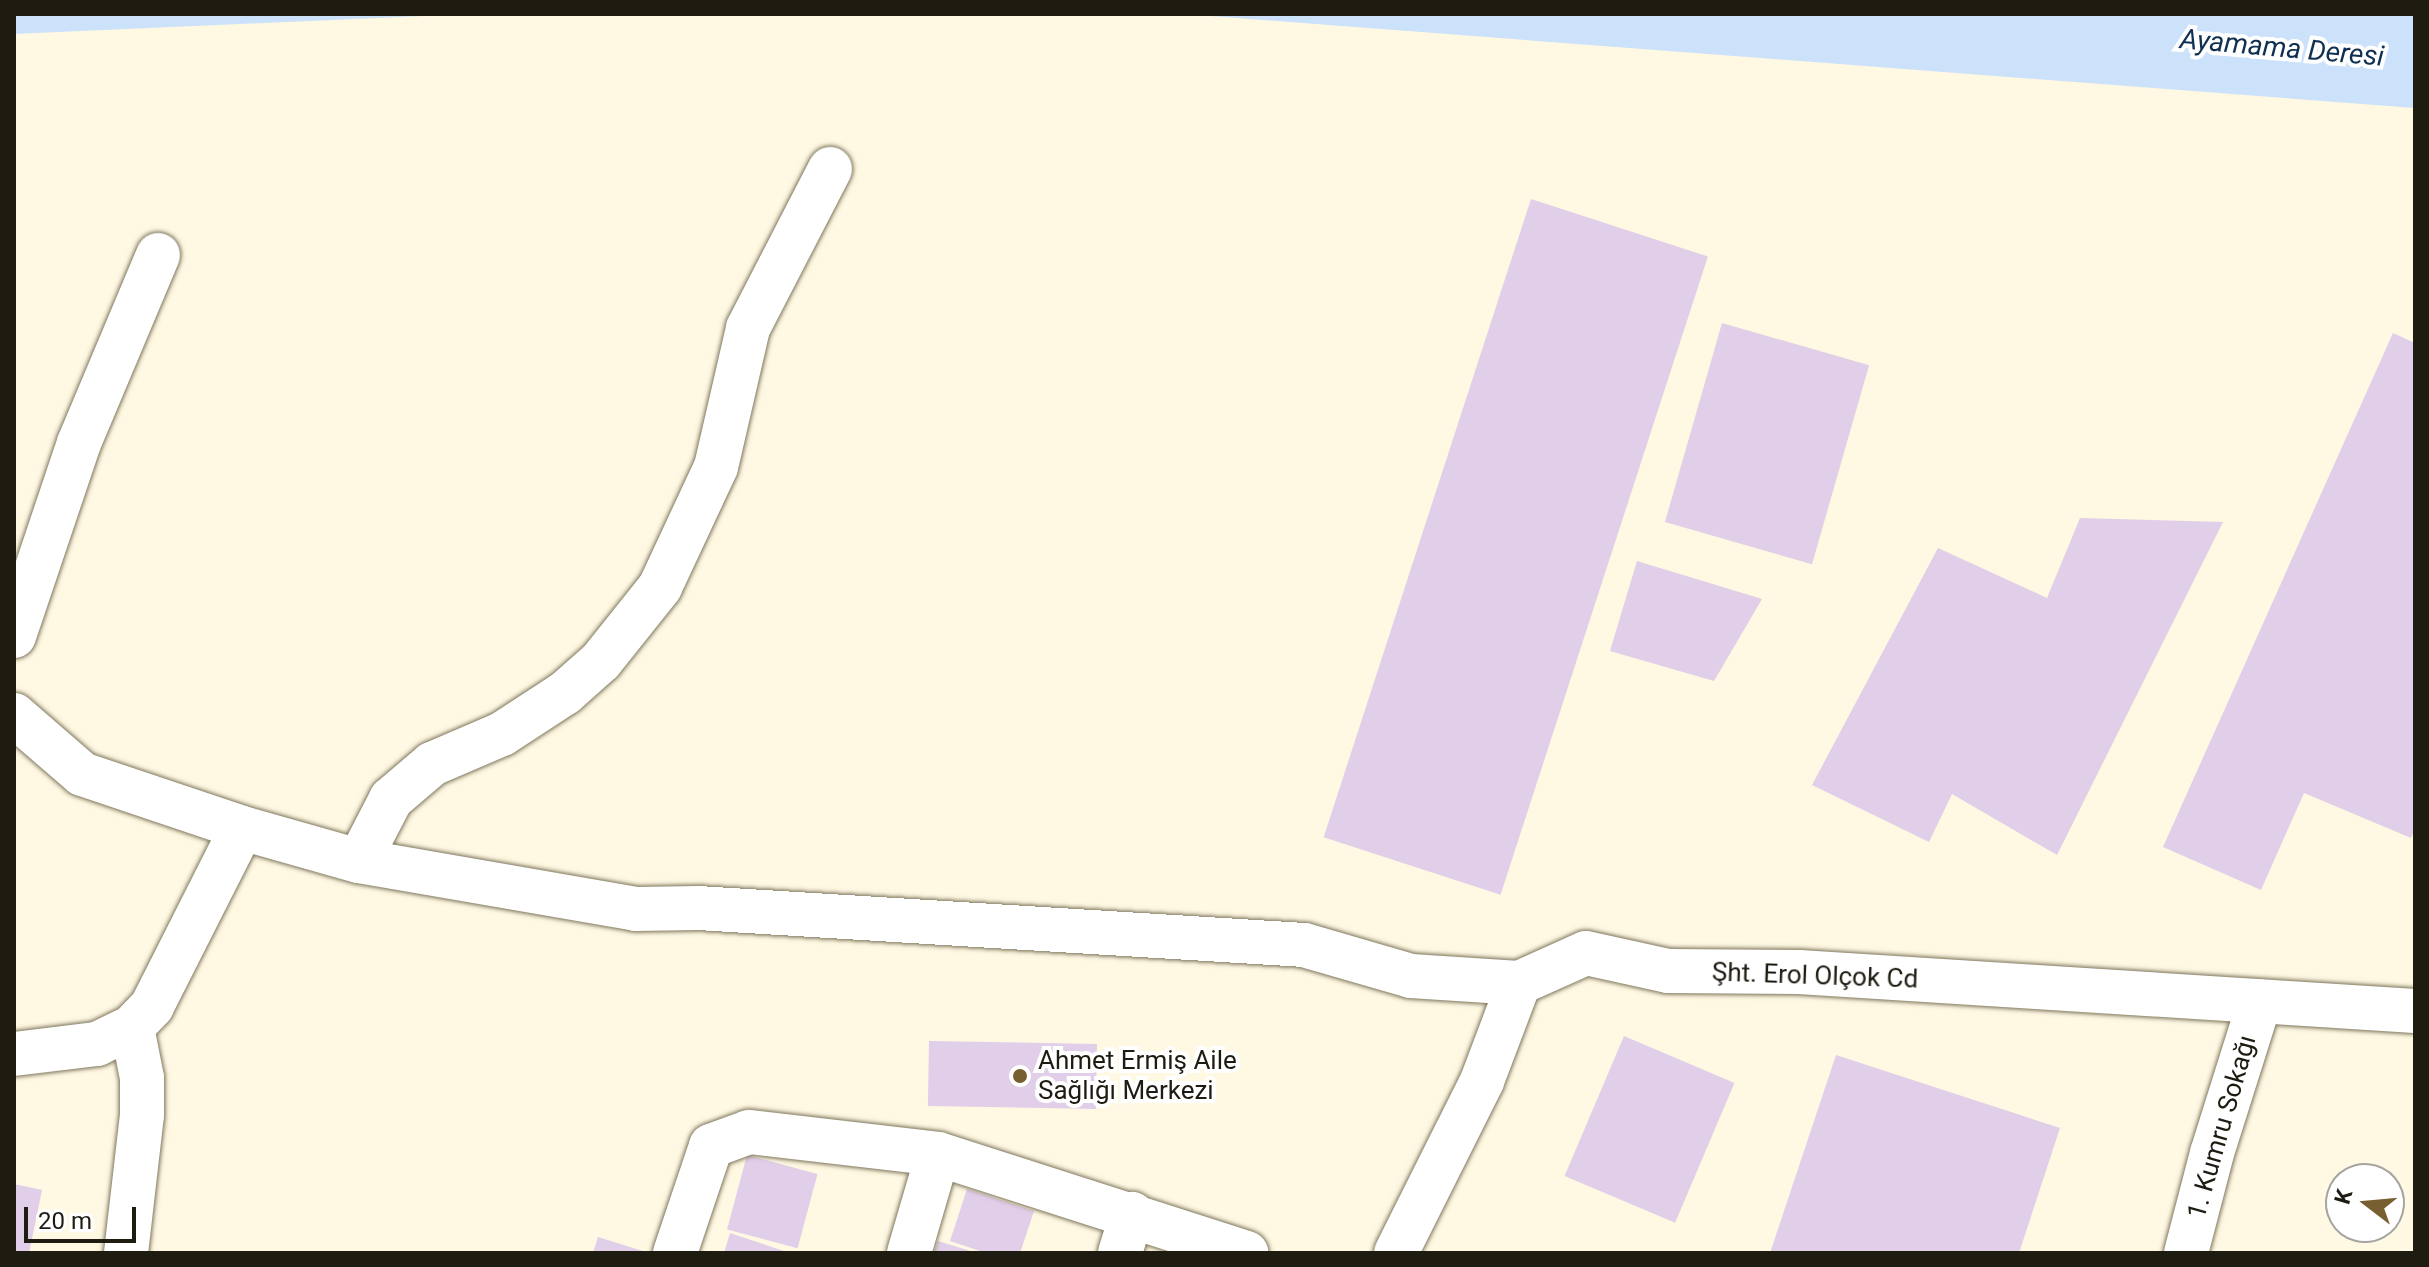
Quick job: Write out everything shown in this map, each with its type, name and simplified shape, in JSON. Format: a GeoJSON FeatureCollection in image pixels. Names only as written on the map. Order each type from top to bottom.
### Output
{"type":"FeatureCollection","features":[{"type":"Feature","properties":{"kind":"street"},"geometry":{"type":"LineString","coordinates":[[359,861],[391,799],[432,764],[502,734],[565,693],[601,661],[660,587],[716,467],[748,328],[830,169]]}},
{"type":"Feature","properties":{"kind":"street"},"geometry":{"type":"LineString","coordinates":[[14,636],[22,586],[158,255]]}},
{"type":"Feature","properties":{"kind":"street"},"geometry":{"type":"LineString","coordinates":[[14,715],[82,774],[242,828],[359,861],[636,909],[698,908],[1304,945],[1411,976],[1519,983],[1482,1081],[1396,1253]]}},
{"type":"Feature","properties":{"kind":"street"},"geometry":{"type":"LineString","coordinates":[[14,1054],[97,1044],[132,1027],[152,1006],[242,828]]}},
{"type":"Feature","properties":{"kind":"street","name":"Şht. Erol Olçok Cd"},"geometry":{"type":"LineString","coordinates":[[1519,983],[1586,953],[1668,971],[1799,972],[2415,1011]]}},
{"type":"Feature","properties":{"kind":"street","name":"1. Kumru Sokağı"},"geometry":{"type":"LineString","coordinates":[[2186,1253],[2212,1153],[2260,1001]]}},
{"type":"Feature","properties":{"kind":"street"},"geometry":{"type":"LineString","coordinates":[[126,1253],[142,1115],[142,1078],[132,1027]]}},
{"type":"Feature","properties":{"kind":"street"},"geometry":{"type":"LineString","coordinates":[[675,1253],[711,1146],[749,1132],[938,1154],[1126,1234],[1247,1253]]}},
{"type":"Feature","properties":{"kind":"street"},"geometry":{"type":"LineString","coordinates":[[909,1253],[938,1154]]}},
{"type":"Feature","properties":{"kind":"water"},"geometry":{"type":"Polygon","coordinates":[[[14,14],[469,14],[14,34],[14,14]]]}},
{"type":"Feature","properties":{"kind":"water","name":"Ayamama Deresi"},"geometry":{"type":"Polygon","coordinates":[[[1185,14],[2415,14],[2415,108],[1185,14]]]}},
{"type":"Feature","properties":{"kind":"building"},"geometry":{"type":"Polygon","coordinates":[[[1531,199],[1708,256],[1501,895],[1324,837],[1531,199]]]}},
{"type":"Feature","properties":{"kind":"building"},"geometry":{"type":"Polygon","coordinates":[[[1722,323],[1869,365],[1812,564],[1665,522],[1722,323]]]}},
{"type":"Feature","properties":{"kind":"building"},"geometry":{"type":"Polygon","coordinates":[[[2393,333],[2415,343],[2415,828],[2411,838],[2304,793],[2261,890],[2163,847],[2393,333]]]}},
{"type":"Feature","properties":{"kind":"building"},"geometry":{"type":"Polygon","coordinates":[[[2080,518],[2223,522],[2057,855],[1952,794],[1929,842],[1812,785],[1938,548],[2047,598],[2080,518]]]}},
{"type":"Feature","properties":{"kind":"building"},"geometry":{"type":"Polygon","coordinates":[[[1637,561],[1762,599],[1714,681],[1610,651],[1637,561]]]}},
{"type":"Feature","properties":{"kind":"building"},"geometry":{"type":"Polygon","coordinates":[[[1624,1036],[1734,1083],[1675,1223],[1565,1176],[1624,1036]]]}},
{"type":"Feature","properties":{"kind":"building"},"geometry":{"type":"Polygon","coordinates":[[[929,1041],[1097,1044],[1096,1109],[928,1106],[929,1041]]]}},
{"type":"Feature","properties":{"kind":"building"},"geometry":{"type":"Polygon","coordinates":[[[1836,1055],[2060,1128],[2019,1253],[1770,1253],[1836,1055]]]}},
{"type":"Feature","properties":{"kind":"building"},"geometry":{"type":"Polygon","coordinates":[[[747,1155],[818,1174],[798,1248],[727,1229],[747,1155]]]}},
{"type":"Feature","properties":{"kind":"building"},"geometry":{"type":"Polygon","coordinates":[[[14,1184],[42,1190],[29,1253],[14,1253],[14,1184]]]}},
{"type":"Feature","properties":{"kind":"building"},"geometry":{"type":"Polygon","coordinates":[[[967,1189],[1034,1211],[1020,1253],[986,1253],[950,1241],[967,1189]]]}},
{"type":"Feature","properties":{"kind":"building"},"geometry":{"type":"Polygon","coordinates":[[[730,1233],[787,1252],[787,1253],[724,1253],[730,1233]]]}},
{"type":"Feature","properties":{"kind":"building"},"geometry":{"type":"Polygon","coordinates":[[[598,1237],[646,1252],[593,1253],[598,1237]]]}},
{"type":"Feature","properties":{"kind":"building"},"geometry":{"type":"Polygon","coordinates":[[[938,1241],[974,1252],[974,1253],[934,1253],[938,1241]]]}},
{"type":"Feature","properties":{"kind":"place","name":"Ahmet Ermiş Aile Sağlığı Merkezi"},"geometry":{"type":"Point","coordinates":[1020,1076]}}]}
